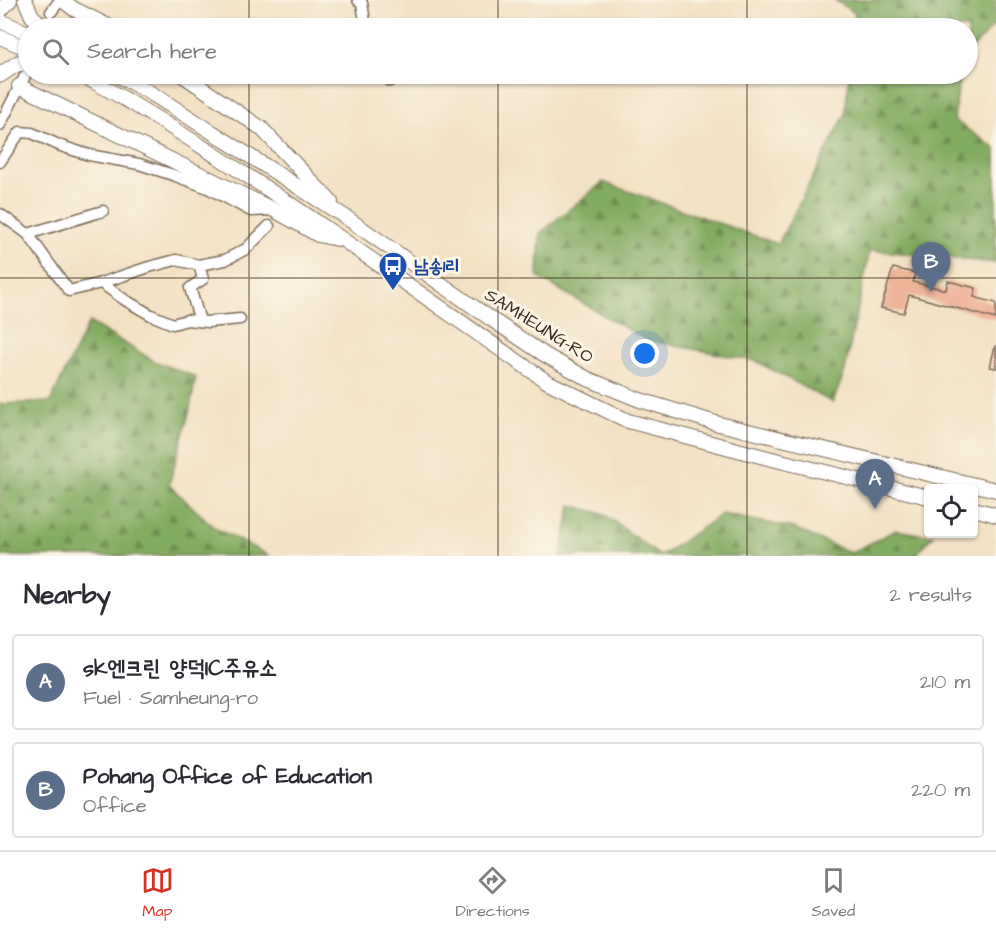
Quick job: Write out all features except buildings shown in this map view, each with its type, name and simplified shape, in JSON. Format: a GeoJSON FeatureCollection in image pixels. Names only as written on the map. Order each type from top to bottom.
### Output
{"type":"FeatureCollection","features":[{"type":"Feature","properties":{"kind":"highway"},"geometry":{"type":"LineString","coordinates":[[0,75],[18,63]]}},
{"type":"Feature","properties":{"kind":"main road"},"geometry":{"type":"LineString","coordinates":[[0,11],[10,0]]}},
{"type":"Feature","properties":{"kind":"main road"},"geometry":{"type":"LineString","coordinates":[[25,0],[34,18]]}},
{"type":"Feature","properties":{"kind":"main road"},"geometry":{"type":"LineString","coordinates":[[61,0],[92,18]]}},
{"type":"Feature","properties":{"kind":"main road"},"geometry":{"type":"LineString","coordinates":[[0,21],[18,29]]}},
{"type":"Feature","properties":{"kind":"main road"},"geometry":{"type":"LineString","coordinates":[[0,37],[18,45]]}},
{"type":"Feature","properties":{"kind":"main road"},"geometry":{"type":"LineString","coordinates":[[41,84],[318,235],[347,241]]}},
{"type":"Feature","properties":{"kind":"main road","name":"SAMHEUNG-RO"},"geometry":{"type":"LineString","coordinates":[[97,84],[152,115],[347,241],[546,381],[628,421],[924,496]]}},
{"type":"Feature","properties":{"kind":"main road","name":"SAMHEUNG-RO"},"geometry":{"type":"LineString","coordinates":[[134,84],[347,218],[491,319],[545,355],[588,379],[640,400],[720,424],[996,490]]}},
{"type":"Feature","properties":{"kind":"main road"},"geometry":{"type":"LineString","coordinates":[[197,84],[261,128],[347,218]]}},
{"type":"Feature","properties":{"kind":"main road"},"geometry":{"type":"LineString","coordinates":[[978,510],[996,515]]}},
{"type":"Feature","properties":{"kind":"street"},"geometry":{"type":"LineString","coordinates":[[51,12],[61,0]]}},
{"type":"Feature","properties":{"kind":"street"},"geometry":{"type":"LineString","coordinates":[[358,0],[362,3],[364,18]]}},
{"type":"Feature","properties":{"kind":"street"},"geometry":{"type":"LineString","coordinates":[[0,125],[20,84]]}},
{"type":"Feature","properties":{"kind":"street"},"geometry":{"type":"LineString","coordinates":[[0,162],[20,132],[32,133],[89,155],[139,164],[173,175],[208,188],[251,211],[274,210]]}},
{"type":"Feature","properties":{"kind":"street"},"geometry":{"type":"LineString","coordinates":[[28,234],[103,211]]}},
{"type":"Feature","properties":{"kind":"street"},"geometry":{"type":"LineString","coordinates":[[0,214],[28,234],[69,291],[101,284],[176,260],[198,265],[225,261],[246,249],[268,226]]}},
{"type":"Feature","properties":{"kind":"street"},"geometry":{"type":"LineString","coordinates":[[198,265],[203,279],[190,288],[200,321]]}},
{"type":"Feature","properties":{"kind":"street"},"geometry":{"type":"LineString","coordinates":[[101,284],[124,300],[173,324],[187,320],[240,320]]}},
{"type":"Feature","properties":{"kind":"green space"},"geometry":{"type":"Polygon","coordinates":[[[835,0],[996,0],[996,23],[978,42],[978,18],[854,18],[855,13],[835,0]]]}},
{"type":"Feature","properties":{"kind":"green space"},"geometry":{"type":"Polygon","coordinates":[[[848,84],[959,84],[954,120],[996,149],[996,263],[870,250],[845,370],[833,403],[756,361],[646,340],[538,277],[540,233],[603,182],[778,244],[845,115],[848,84]]]}},
{"type":"Feature","properties":{"kind":"green space"},"geometry":{"type":"Polygon","coordinates":[[[89,322],[154,361],[196,377],[189,413],[169,485],[215,528],[270,556],[0,556],[0,404],[50,402],[89,322]]]}},
{"type":"Feature","properties":{"kind":"green space"},"geometry":{"type":"Polygon","coordinates":[[[571,505],[604,514],[660,556],[561,556],[571,505]]]}},
{"type":"Feature","properties":{"kind":"green space"},"geometry":{"type":"Polygon","coordinates":[[[722,514],[793,528],[851,553],[896,530],[931,538],[915,556],[661,556],[722,514]]]}},
{"type":"Feature","properties":{"kind":"place","name":"남송1리"},"geometry":{"type":"Point","coordinates":[393,292]}},
{"type":"Feature","properties":{"kind":"place","name":"Pohang Office of Education"},"geometry":{"type":"Point","coordinates":[931,292]}},
{"type":"Feature","properties":{"kind":"place","name":"sk엔크린 양덕IC주유소"},"geometry":{"type":"Point","coordinates":[875,509]}}]}
